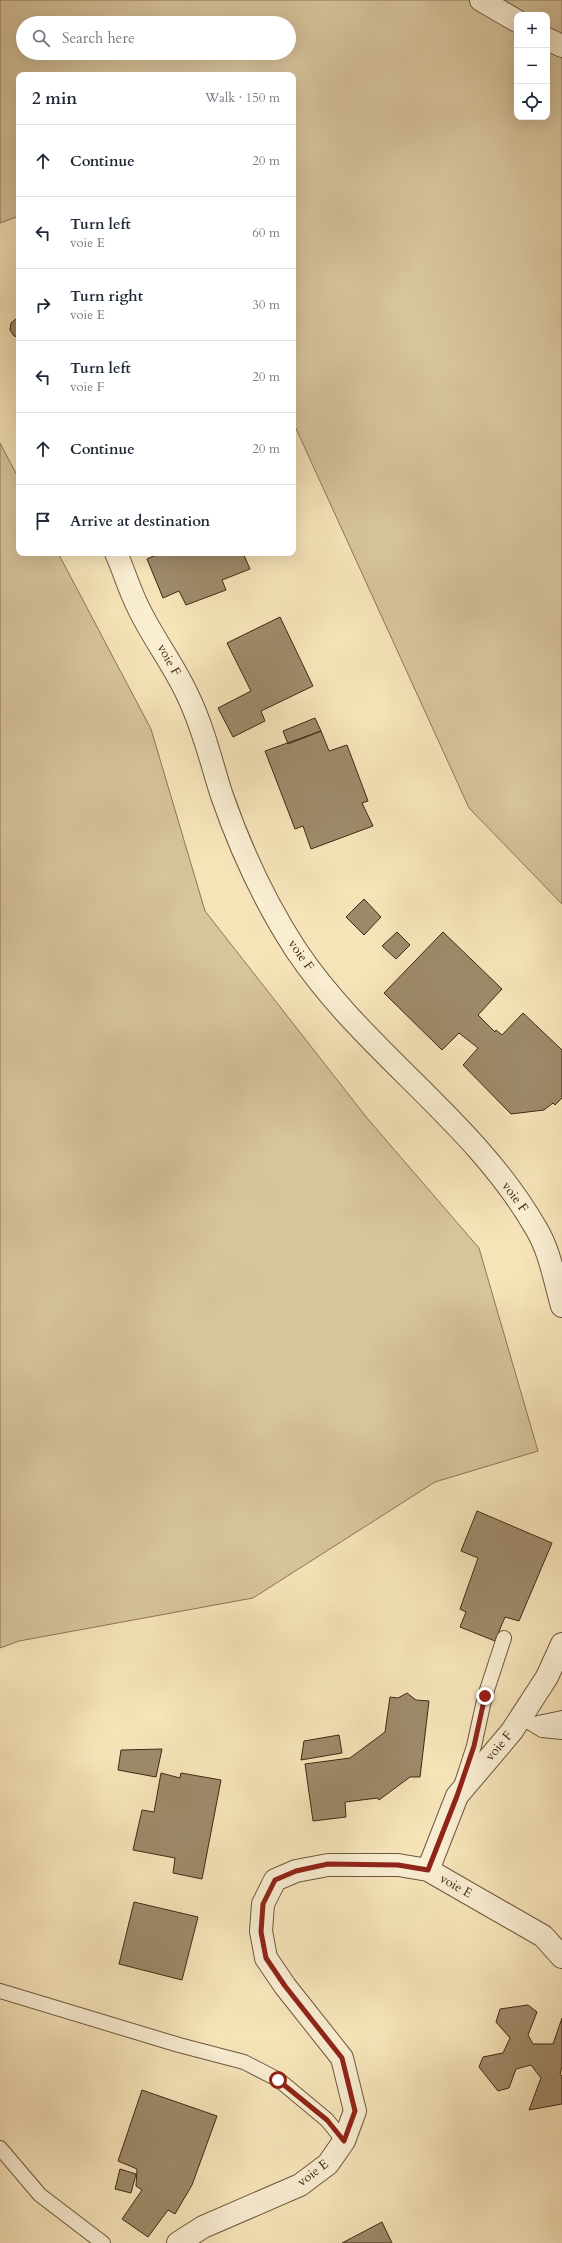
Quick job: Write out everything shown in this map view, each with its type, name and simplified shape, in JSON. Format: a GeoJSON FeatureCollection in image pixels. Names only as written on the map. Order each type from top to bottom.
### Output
{"type":"FeatureCollection","features":[{"type":"Feature","properties":{"kind":"street"},"geometry":{"type":"LineString","coordinates":[[482,0],[514,19]]}},
{"type":"Feature","properties":{"kind":"street"},"geometry":{"type":"LineString","coordinates":[[550,40],[562,46]]}},
{"type":"Feature","properties":{"kind":"street","name":"voie F"},"geometry":{"type":"LineString","coordinates":[[117,556],[138,608],[188,696],[238,838],[256,881],[277,918],[306,963],[359,1028],[460,1129],[489,1163],[522,1206],[538,1232],[562,1306]]}},
{"type":"Feature","properties":{"kind":"street","name":"voie F"},"geometry":{"type":"LineString","coordinates":[[428,1870],[457,1796],[527,1721],[562,1644]]}},
{"type":"Feature","properties":{"kind":"street","name":"voie E"},"geometry":{"type":"LineString","coordinates":[[178,2243],[203,2227],[300,2185],[328,2164],[344,2141],[355,2111],[342,2058],[285,1986],[266,1958],[261,1932],[263,1904],[275,1880],[296,1871],[328,1864],[398,1865],[428,1870],[544,1936],[562,1957]]}},
{"type":"Feature","properties":{"kind":"lane"},"geometry":{"type":"LineString","coordinates":[[457,1796],[474,1746],[485,1696],[504,1638]]}},
{"type":"Feature","properties":{"kind":"lane"},"geometry":{"type":"LineString","coordinates":[[527,1721],[562,1718]]}},
{"type":"Feature","properties":{"kind":"lane"},"geometry":{"type":"LineString","coordinates":[[527,1721],[542,1730],[562,1732]]}},
{"type":"Feature","properties":{"kind":"lane"},"geometry":{"type":"LineString","coordinates":[[0,1991],[179,2045],[244,2062],[278,2080],[327,2120],[344,2141]]}},
{"type":"Feature","properties":{"kind":"lane"},"geometry":{"type":"LineString","coordinates":[[0,2148],[40,2195],[103,2243]]}},
{"type":"Feature","properties":{"kind":"shaded area"},"geometry":{"type":"Polygon","coordinates":[[[0,0],[562,0],[562,904],[469,808],[296,429],[296,72],[16,72],[16,217],[0,223],[0,0]]]}},
{"type":"Feature","properties":{"kind":"shaded area"},"geometry":{"type":"Polygon","coordinates":[[[0,443],[16,473],[16,556],[60,556],[151,729],[205,911],[367,1118],[479,1248],[538,1451],[435,1482],[253,1598],[19,1641],[0,1648],[0,443]]]}},
{"type":"Feature","properties":{"kind":"building"},"geometry":{"type":"Polygon","coordinates":[[[16,319],[16,336],[10,330],[11,323],[16,319]]]}},
{"type":"Feature","properties":{"kind":"building"},"geometry":{"type":"Polygon","coordinates":[[[154,556],[244,556],[250,569],[222,580],[226,590],[186,605],[179,591],[163,598],[147,559],[154,556]]]}},
{"type":"Feature","properties":{"kind":"building"},"geometry":{"type":"Polygon","coordinates":[[[280,617],[313,686],[261,711],[265,721],[233,737],[218,708],[251,691],[227,643],[280,617]]]}},
{"type":"Feature","properties":{"kind":"building"},"geometry":{"type":"Polygon","coordinates":[[[315,718],[321,731],[288,744],[283,731],[315,718]]]}},
{"type":"Feature","properties":{"kind":"building"},"geometry":{"type":"Polygon","coordinates":[[[321,731],[329,751],[347,745],[368,801],[362,803],[373,826],[311,849],[303,826],[295,829],[265,751],[321,731]]]}},
{"type":"Feature","properties":{"kind":"building"},"geometry":{"type":"Polygon","coordinates":[[[364,899],[381,917],[364,935],[346,917],[364,899]]]}},
{"type":"Feature","properties":{"kind":"building"},"geometry":{"type":"Polygon","coordinates":[[[397,932],[410,945],[396,959],[382,946],[397,932]]]}},
{"type":"Feature","properties":{"kind":"building"},"geometry":{"type":"Polygon","coordinates":[[[443,932],[502,989],[478,1015],[495,1032],[496,1030],[502,1035],[523,1013],[562,1050],[562,1098],[555,1105],[553,1103],[544,1110],[511,1114],[463,1065],[478,1048],[459,1033],[442,1050],[384,993],[443,932]]]}},
{"type":"Feature","properties":{"kind":"building"},"geometry":{"type":"Polygon","coordinates":[[[477,1511],[552,1543],[519,1621],[505,1617],[495,1641],[460,1627],[466,1612],[460,1609],[478,1558],[461,1551],[477,1511]]]}},
{"type":"Feature","properties":{"kind":"building"},"geometry":{"type":"Polygon","coordinates":[[[407,1693],[416,1700],[429,1701],[420,1777],[410,1777],[379,1800],[378,1798],[345,1802],[346,1817],[313,1821],[305,1764],[350,1758],[385,1732],[390,1697],[398,1698],[407,1693]]]}},
{"type":"Feature","properties":{"kind":"building"},"geometry":{"type":"Polygon","coordinates":[[[339,1735],[342,1753],[301,1760],[304,1741],[339,1735]]]}},
{"type":"Feature","properties":{"kind":"building"},"geometry":{"type":"Polygon","coordinates":[[[162,1749],[156,1777],[118,1770],[121,1750],[162,1749]]]}},
{"type":"Feature","properties":{"kind":"building"},"geometry":{"type":"Polygon","coordinates":[[[161,1773],[180,1778],[181,1773],[221,1780],[202,1879],[173,1873],[175,1858],[133,1850],[142,1810],[154,1812],[161,1773]]]}},
{"type":"Feature","properties":{"kind":"building"},"geometry":{"type":"Polygon","coordinates":[[[134,1902],[198,1917],[182,1980],[119,1964],[134,1902]]]}},
{"type":"Feature","properties":{"kind":"building"},"geometry":{"type":"Polygon","coordinates":[[[528,2005],[537,2012],[528,2035],[533,2044],[553,2044],[562,2018],[562,2066],[560,2074],[562,2076],[562,2104],[529,2110],[541,2078],[531,2065],[516,2069],[509,2088],[498,2091],[479,2067],[483,2057],[503,2053],[510,2038],[496,2022],[500,2009],[528,2005]]]}},
{"type":"Feature","properties":{"kind":"building"},"geometry":{"type":"Polygon","coordinates":[[[142,2090],[217,2116],[192,2185],[175,2214],[168,2210],[148,2237],[122,2219],[142,2190],[136,2186],[137,2169],[118,2161],[142,2090]]]}},
{"type":"Feature","properties":{"kind":"building"},"geometry":{"type":"Polygon","coordinates":[[[120,2169],[136,2174],[131,2193],[115,2189],[120,2169]]]}},
{"type":"Feature","properties":{"kind":"building"},"geometry":{"type":"Polygon","coordinates":[[[382,2222],[392,2243],[342,2243],[382,2222]]]}},
{"type":"Feature","properties":{"kind":"route"},"geometry":{"type":"LineString","coordinates":[[278,2080],[327,2120],[344,2141],[355,2111],[342,2058],[285,1986],[266,1958],[261,1932],[263,1904],[275,1880],[296,1871],[328,1864],[398,1865],[428,1870],[457,1796],[474,1746],[485,1696]]}}]}
